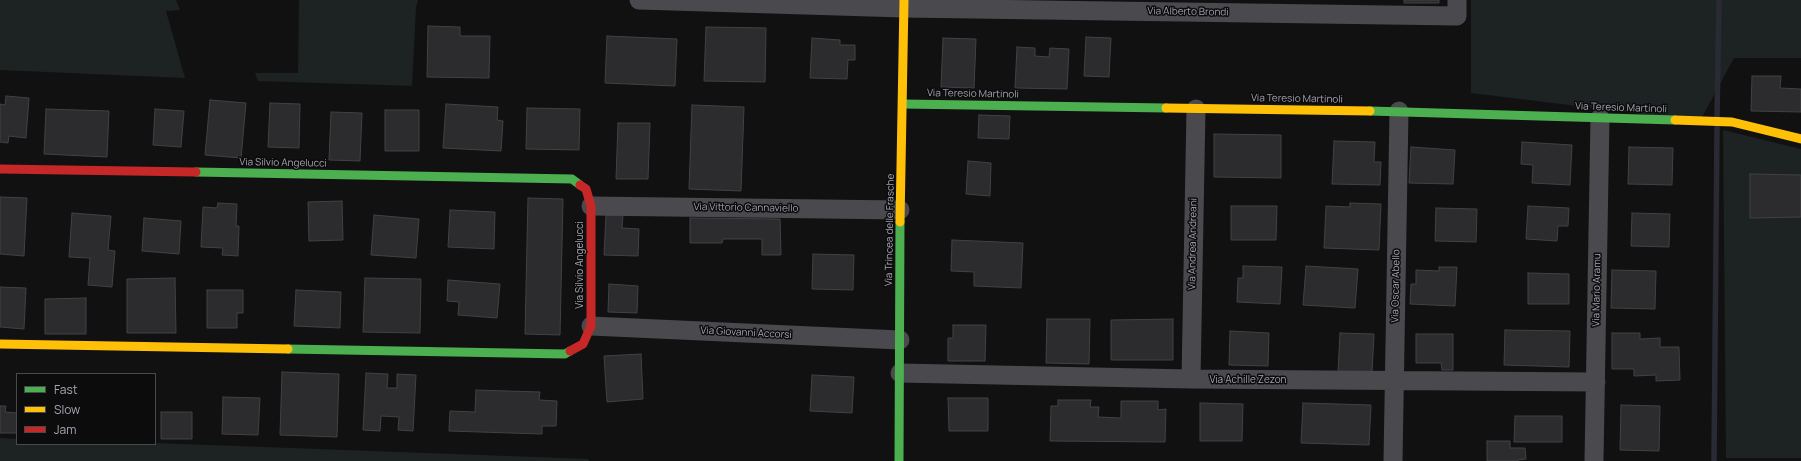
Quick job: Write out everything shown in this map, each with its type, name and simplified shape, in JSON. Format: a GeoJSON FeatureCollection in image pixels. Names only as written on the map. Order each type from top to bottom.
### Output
{"type":"FeatureCollection","features":[{"type":"Feature","properties":{"kind":"street"},"geometry":{"type":"LineString","coordinates":[[639,0],[904,4]]}},
{"type":"Feature","properties":{"kind":"street","name":"Via Alberto Brondi"},"geometry":{"type":"LineString","coordinates":[[904,4],[1457,16],[1457,0]]}},
{"type":"Feature","properties":{"kind":"street","name":"Via Trincea delle Frasche"},"geometry":{"type":"LineString","coordinates":[[899,461],[900,210],[904,4]]}},
{"type":"Feature","properties":{"kind":"street","name":"Via Teresio Martinoli"},"geometry":{"type":"LineString","coordinates":[[903,104],[1399,111],[1732,122],[1801,140]]}},
{"type":"Feature","properties":{"kind":"street","name":"Via Andrea Andreani"},"geometry":{"type":"LineString","coordinates":[[1190,379],[1196,109]]}},
{"type":"Feature","properties":{"kind":"street","name":"Via Oscar Abello"},"geometry":{"type":"LineString","coordinates":[[1393,461],[1399,111]]}},
{"type":"Feature","properties":{"kind":"street","name":"Via Mario Aramu"},"geometry":{"type":"LineString","coordinates":[[1594,461],[1600,118]]}},
{"type":"Feature","properties":{"kind":"street","name":"Via Silvio Angelucci"},"geometry":{"type":"LineString","coordinates":[[0,169],[572,179],[586,189],[591,206],[591,326],[583,344],[564,354],[0,344]]}},
{"type":"Feature","properties":{"kind":"street","name":"Via Vittorio Cannaviello"},"geometry":{"type":"LineString","coordinates":[[591,206],[900,210]]}},
{"type":"Feature","properties":{"kind":"street","name":"Via Giovanni Accorsi"},"geometry":{"type":"LineString","coordinates":[[591,326],[900,340]]}},
{"type":"Feature","properties":{"kind":"street","name":"Via Achille Zezon"},"geometry":{"type":"LineString","coordinates":[[900,374],[1190,379],[1596,382]]}},
{"type":"Feature","properties":{"kind":"shaded area"},"geometry":{"type":"Polygon","coordinates":[[[0,0],[176,0],[180,10],[166,11],[185,78],[0,70],[0,0]]]}},
{"type":"Feature","properties":{"kind":"shaded area"},"geometry":{"type":"Polygon","coordinates":[[[299,0],[418,0],[416,7],[412,86],[258,81],[255,73],[298,73],[299,0]]]}},
{"type":"Feature","properties":{"kind":"shaded area"},"geometry":{"type":"Polygon","coordinates":[[[1471,0],[1801,0],[1801,58],[1734,58],[1700,121],[1471,93],[1471,0]]]}},
{"type":"Feature","properties":{"kind":"shaded area"},"geometry":{"type":"Polygon","coordinates":[[[1723,130],[1801,149],[1801,458],[1726,458],[1723,130]]]}},
{"type":"Feature","properties":{"kind":"shaded area"},"geometry":{"type":"Polygon","coordinates":[[[0,438],[16,439],[16,445],[156,445],[156,443],[589,459],[589,461],[0,461],[0,438]]]}},
{"type":"Feature","properties":{"kind":"building"},"geometry":{"type":"Polygon","coordinates":[[[1404,0],[1439,0],[1439,3],[1404,3],[1404,0]]]}},
{"type":"Feature","properties":{"kind":"building"},"geometry":{"type":"Polygon","coordinates":[[[428,26],[460,27],[460,36],[490,36],[489,78],[427,77],[428,26]]]}},
{"type":"Feature","properties":{"kind":"building"},"geometry":{"type":"Polygon","coordinates":[[[706,27],[766,28],[765,82],[704,81],[706,27]]]}},
{"type":"Feature","properties":{"kind":"building"},"geometry":{"type":"Polygon","coordinates":[[[607,36],[677,39],[675,86],[605,83],[607,36]]]}},
{"type":"Feature","properties":{"kind":"building"},"geometry":{"type":"Polygon","coordinates":[[[1086,37],[1111,38],[1109,77],[1084,76],[1086,37]]]}},
{"type":"Feature","properties":{"kind":"building"},"geometry":{"type":"Polygon","coordinates":[[[812,38],[840,40],[840,45],[855,45],[855,60],[848,60],[847,79],[810,78],[812,38]]]}},
{"type":"Feature","properties":{"kind":"building"},"geometry":{"type":"Polygon","coordinates":[[[943,38],[976,39],[974,88],[941,87],[943,38]]]}},
{"type":"Feature","properties":{"kind":"building"},"geometry":{"type":"Polygon","coordinates":[[[1017,47],[1035,48],[1035,56],[1049,57],[1050,48],[1069,49],[1067,89],[1015,88],[1017,47]]]}},
{"type":"Feature","properties":{"kind":"building"},"geometry":{"type":"Polygon","coordinates":[[[1752,76],[1781,76],[1780,88],[1801,89],[1801,112],[1751,111],[1752,76]]]}},
{"type":"Feature","properties":{"kind":"building"},"geometry":{"type":"Polygon","coordinates":[[[6,96],[29,98],[26,138],[9,136],[8,143],[0,142],[0,104],[5,105],[6,96]]]}},
{"type":"Feature","properties":{"kind":"building"},"geometry":{"type":"Polygon","coordinates":[[[210,100],[246,103],[241,158],[205,155],[210,100]]]}},
{"type":"Feature","properties":{"kind":"building"},"geometry":{"type":"Polygon","coordinates":[[[270,103],[300,104],[299,148],[268,147],[270,103]]]}},
{"type":"Feature","properties":{"kind":"building"},"geometry":{"type":"Polygon","coordinates":[[[446,104],[498,107],[497,120],[503,121],[501,151],[443,148],[446,104]]]}},
{"type":"Feature","properties":{"kind":"building"},"geometry":{"type":"Polygon","coordinates":[[[692,105],[744,107],[741,191],[689,189],[692,105]]]}},
{"type":"Feature","properties":{"kind":"building"},"geometry":{"type":"Polygon","coordinates":[[[527,108],[580,109],[579,150],[526,149],[527,108]]]}},
{"type":"Feature","properties":{"kind":"building"},"geometry":{"type":"Polygon","coordinates":[[[46,109],[109,111],[107,157],[44,154],[46,109]]]}},
{"type":"Feature","properties":{"kind":"building"},"geometry":{"type":"Polygon","coordinates":[[[155,109],[184,111],[181,147],[153,145],[155,109]]]}},
{"type":"Feature","properties":{"kind":"building"},"geometry":{"type":"Polygon","coordinates":[[[385,110],[419,110],[419,151],[385,151],[385,110]]]}},
{"type":"Feature","properties":{"kind":"building"},"geometry":{"type":"Polygon","coordinates":[[[331,112],[362,113],[360,161],[329,160],[331,112]]]}},
{"type":"Feature","properties":{"kind":"building"},"geometry":{"type":"Polygon","coordinates":[[[979,115],[1010,116],[1009,139],[978,138],[979,115]]]}},
{"type":"Feature","properties":{"kind":"building"},"geometry":{"type":"Polygon","coordinates":[[[618,123],[650,123],[648,179],[616,179],[618,123]]]}},
{"type":"Feature","properties":{"kind":"building"},"geometry":{"type":"Polygon","coordinates":[[[1214,134],[1281,135],[1281,178],[1214,177],[1214,134]]]}},
{"type":"Feature","properties":{"kind":"building"},"geometry":{"type":"Polygon","coordinates":[[[1334,141],[1375,142],[1374,162],[1381,162],[1380,185],[1332,184],[1334,141]]]}},
{"type":"Feature","properties":{"kind":"building"},"geometry":{"type":"Polygon","coordinates":[[[1522,142],[1572,145],[1570,185],[1532,183],[1533,165],[1521,164],[1522,142]]]}},
{"type":"Feature","properties":{"kind":"building"},"geometry":{"type":"Polygon","coordinates":[[[1411,147],[1455,150],[1453,184],[1409,183],[1411,147]]]}},
{"type":"Feature","properties":{"kind":"building"},"geometry":{"type":"Polygon","coordinates":[[[1629,147],[1673,148],[1672,185],[1628,184],[1629,147]]]}},
{"type":"Feature","properties":{"kind":"building"},"geometry":{"type":"Polygon","coordinates":[[[968,161],[991,163],[990,196],[966,194],[968,161]]]}},
{"type":"Feature","properties":{"kind":"building"},"geometry":{"type":"Polygon","coordinates":[[[1750,174],[1801,175],[1801,217],[1750,218],[1750,174]]]}},
{"type":"Feature","properties":{"kind":"building"},"geometry":{"type":"Polygon","coordinates":[[[0,197],[27,198],[24,256],[0,254],[0,197]]]}},
{"type":"Feature","properties":{"kind":"building"},"geometry":{"type":"Polygon","coordinates":[[[528,198],[563,199],[560,335],[525,334],[528,198]]]}},
{"type":"Feature","properties":{"kind":"building"},"geometry":{"type":"Polygon","coordinates":[[[342,201],[343,240],[309,241],[308,202],[342,201]]]}},
{"type":"Feature","properties":{"kind":"building"},"geometry":{"type":"Polygon","coordinates":[[[218,203],[237,204],[236,226],[239,226],[238,256],[222,255],[223,248],[201,247],[203,207],[217,208],[218,203]]]}},
{"type":"Feature","properties":{"kind":"building"},"geometry":{"type":"Polygon","coordinates":[[[1350,203],[1381,204],[1379,250],[1324,248],[1326,206],[1350,207],[1350,203]]]}},
{"type":"Feature","properties":{"kind":"building"},"geometry":{"type":"Polygon","coordinates":[[[1231,206],[1277,206],[1276,240],[1231,240],[1231,206]]]}},
{"type":"Feature","properties":{"kind":"building"},"geometry":{"type":"Polygon","coordinates":[[[1528,206],[1569,208],[1568,226],[1558,226],[1557,241],[1526,239],[1528,206]]]}},
{"type":"Feature","properties":{"kind":"building"},"geometry":{"type":"Polygon","coordinates":[[[1436,208],[1477,209],[1476,242],[1435,241],[1436,208]]]}},
{"type":"Feature","properties":{"kind":"building"},"geometry":{"type":"Polygon","coordinates":[[[450,210],[495,212],[494,249],[448,247],[450,210]]]}},
{"type":"Feature","properties":{"kind":"building"},"geometry":{"type":"Polygon","coordinates":[[[72,213],[111,216],[108,250],[115,251],[112,287],[88,285],[90,258],[69,257],[72,213]]]}},
{"type":"Feature","properties":{"kind":"building"},"geometry":{"type":"Polygon","coordinates":[[[1632,213],[1670,214],[1669,247],[1631,246],[1632,213]]]}},
{"type":"Feature","properties":{"kind":"building"},"geometry":{"type":"Polygon","coordinates":[[[374,215],[419,219],[416,258],[371,255],[374,215]]]}},
{"type":"Feature","properties":{"kind":"building"},"geometry":{"type":"Polygon","coordinates":[[[606,215],[623,215],[622,228],[639,229],[638,256],[604,255],[606,215]]]}},
{"type":"Feature","properties":{"kind":"building"},"geometry":{"type":"Polygon","coordinates":[[[144,218],[181,221],[179,254],[142,251],[144,218]]]}},
{"type":"Feature","properties":{"kind":"building"},"geometry":{"type":"Polygon","coordinates":[[[690,218],[780,219],[781,255],[762,255],[762,239],[723,239],[722,243],[690,243],[690,218]]]}},
{"type":"Feature","properties":{"kind":"building"},"geometry":{"type":"Polygon","coordinates":[[[952,240],[1023,243],[1021,288],[974,286],[974,272],[951,271],[952,240]]]}},
{"type":"Feature","properties":{"kind":"building"},"geometry":{"type":"Polygon","coordinates":[[[813,254],[854,255],[853,290],[812,289],[813,254]]]}},
{"type":"Feature","properties":{"kind":"building"},"geometry":{"type":"Polygon","coordinates":[[[1243,266],[1282,267],[1280,304],[1237,302],[1238,278],[1243,278],[1243,266]]]}},
{"type":"Feature","properties":{"kind":"building"},"geometry":{"type":"Polygon","coordinates":[[[1306,266],[1358,269],[1355,308],[1303,305],[1306,266]]]}},
{"type":"Feature","properties":{"kind":"building"},"geometry":{"type":"Polygon","coordinates":[[[1439,267],[1457,267],[1455,306],[1410,304],[1411,284],[1416,284],[1416,270],[1439,271],[1439,267]]]}},
{"type":"Feature","properties":{"kind":"building"},"geometry":{"type":"Polygon","coordinates":[[[1612,270],[1656,271],[1655,309],[1611,308],[1612,270]]]}},
{"type":"Feature","properties":{"kind":"building"},"geometry":{"type":"Polygon","coordinates":[[[1528,273],[1569,274],[1569,304],[1528,304],[1528,273]]]}},
{"type":"Feature","properties":{"kind":"building"},"geometry":{"type":"Polygon","coordinates":[[[175,278],[176,333],[127,333],[127,279],[175,278]]]}},
{"type":"Feature","properties":{"kind":"building"},"geometry":{"type":"Polygon","coordinates":[[[365,278],[421,279],[420,333],[363,332],[365,278]]]}},
{"type":"Feature","properties":{"kind":"building"},"geometry":{"type":"Polygon","coordinates":[[[448,280],[500,284],[497,318],[458,315],[459,302],[447,301],[448,280]]]}},
{"type":"Feature","properties":{"kind":"building"},"geometry":{"type":"Polygon","coordinates":[[[609,284],[638,286],[637,313],[608,312],[609,284]]]}},
{"type":"Feature","properties":{"kind":"building"},"geometry":{"type":"Polygon","coordinates":[[[0,287],[26,288],[24,329],[0,327],[0,287]]]}},
{"type":"Feature","properties":{"kind":"building"},"geometry":{"type":"Polygon","coordinates":[[[207,290],[243,290],[243,313],[237,313],[237,328],[207,328],[207,290]]]}},
{"type":"Feature","properties":{"kind":"building"},"geometry":{"type":"Polygon","coordinates":[[[296,290],[341,292],[340,328],[294,326],[296,290]]]}},
{"type":"Feature","properties":{"kind":"building"},"geometry":{"type":"Polygon","coordinates":[[[86,298],[86,334],[45,334],[45,299],[86,298]]]}},
{"type":"Feature","properties":{"kind":"building"},"geometry":{"type":"Polygon","coordinates":[[[1047,319],[1090,319],[1089,364],[1046,363],[1047,319]]]}},
{"type":"Feature","properties":{"kind":"building"},"geometry":{"type":"Polygon","coordinates":[[[1173,319],[1173,360],[1111,360],[1111,320],[1173,319]]]}},
{"type":"Feature","properties":{"kind":"building"},"geometry":{"type":"Polygon","coordinates":[[[953,325],[986,325],[985,361],[948,361],[948,338],[953,338],[953,325]]]}},
{"type":"Feature","properties":{"kind":"building"},"geometry":{"type":"Polygon","coordinates":[[[1505,330],[1570,331],[1569,367],[1504,365],[1505,330]]]}},
{"type":"Feature","properties":{"kind":"building"},"geometry":{"type":"Polygon","coordinates":[[[1230,331],[1269,333],[1268,366],[1229,365],[1230,331]]]}},
{"type":"Feature","properties":{"kind":"building"},"geometry":{"type":"Polygon","coordinates":[[[1340,333],[1374,334],[1372,373],[1338,372],[1340,333]]]}},
{"type":"Feature","properties":{"kind":"building"},"geometry":{"type":"Polygon","coordinates":[[[1612,333],[1640,333],[1640,339],[1660,338],[1660,347],[1679,347],[1680,380],[1656,381],[1656,375],[1634,376],[1634,369],[1612,369],[1612,333]]]}},
{"type":"Feature","properties":{"kind":"building"},"geometry":{"type":"Polygon","coordinates":[[[1416,334],[1453,334],[1453,370],[1442,370],[1441,363],[1416,363],[1416,334]]]}},
{"type":"Feature","properties":{"kind":"building"},"geometry":{"type":"Polygon","coordinates":[[[641,354],[643,399],[607,402],[604,356],[641,354]]]}},
{"type":"Feature","properties":{"kind":"building"},"geometry":{"type":"Polygon","coordinates":[[[282,372],[339,374],[337,437],[280,435],[282,372]]]}},
{"type":"Feature","properties":{"kind":"building"},"geometry":{"type":"Polygon","coordinates":[[[366,373],[388,374],[387,388],[397,388],[397,374],[416,375],[413,431],[398,430],[399,417],[381,416],[380,431],[363,430],[366,373]]]}},
{"type":"Feature","properties":{"kind":"building"},"geometry":{"type":"Polygon","coordinates":[[[812,375],[854,377],[852,413],[810,411],[812,375]]]}},
{"type":"Feature","properties":{"kind":"building"},"geometry":{"type":"Polygon","coordinates":[[[476,390],[540,392],[539,400],[557,401],[556,426],[542,426],[542,434],[449,431],[450,411],[475,412],[476,390]]]}},
{"type":"Feature","properties":{"kind":"building"},"geometry":{"type":"Polygon","coordinates":[[[223,397],[260,398],[258,435],[222,434],[223,397]]]}},
{"type":"Feature","properties":{"kind":"building"},"geometry":{"type":"Polygon","coordinates":[[[948,398],[988,398],[988,431],[949,431],[948,398]]]}},
{"type":"Feature","properties":{"kind":"building"},"geometry":{"type":"Polygon","coordinates":[[[1058,400],[1091,400],[1090,407],[1099,407],[1098,417],[1121,418],[1121,401],[1158,401],[1158,410],[1166,409],[1165,442],[1050,441],[1051,406],[1058,406],[1058,400]]]}},
{"type":"Feature","properties":{"kind":"building"},"geometry":{"type":"Polygon","coordinates":[[[1200,403],[1243,404],[1242,441],[1200,441],[1200,403]]]}},
{"type":"Feature","properties":{"kind":"building"},"geometry":{"type":"Polygon","coordinates":[[[1303,403],[1371,405],[1369,445],[1301,443],[1303,403]]]}},
{"type":"Feature","properties":{"kind":"building"},"geometry":{"type":"Polygon","coordinates":[[[1621,405],[1660,406],[1659,451],[1620,450],[1621,405]]]}},
{"type":"Feature","properties":{"kind":"building"},"geometry":{"type":"Polygon","coordinates":[[[0,406],[6,406],[5,412],[16,413],[16,433],[0,433],[0,406]]]}},
{"type":"Feature","properties":{"kind":"building"},"geometry":{"type":"Polygon","coordinates":[[[161,412],[192,412],[192,439],[161,439],[161,412]]]}},
{"type":"Feature","properties":{"kind":"building"},"geometry":{"type":"Polygon","coordinates":[[[1515,416],[1562,416],[1562,442],[1514,442],[1515,416]]]}},
{"type":"Feature","properties":{"kind":"building"},"geometry":{"type":"Polygon","coordinates":[[[1487,441],[1510,441],[1510,448],[1525,448],[1526,459],[1518,461],[1487,461],[1487,441]]]}},
{"type":"Feature","properties":{"kind":"waterway"},"geometry":{"type":"LineString","coordinates":[[1717,118],[1719,0]]}},
{"type":"Feature","properties":{"kind":"waterway"},"geometry":{"type":"LineString","coordinates":[[1714,461],[1717,126]]}},
{"type":"Feature","properties":{"kind":"traffic: fast"},"geometry":{"type":"LineString","coordinates":[[903,104],[1166,108]]}},
{"type":"Feature","properties":{"kind":"traffic: fast"},"geometry":{"type":"LineString","coordinates":[[1370,111],[1675,120]]}},
{"type":"Feature","properties":{"kind":"traffic: fast"},"geometry":{"type":"LineString","coordinates":[[196,172],[572,179],[580,185]]}},
{"type":"Feature","properties":{"kind":"traffic: fast"},"geometry":{"type":"LineString","coordinates":[[899,461],[900,222]]}},
{"type":"Feature","properties":{"kind":"traffic: fast"},"geometry":{"type":"LineString","coordinates":[[288,349],[565,354],[570,351]]}},
{"type":"Feature","properties":{"kind":"traffic: slow"},"geometry":{"type":"LineString","coordinates":[[900,222],[904,0]]}},
{"type":"Feature","properties":{"kind":"traffic: slow"},"geometry":{"type":"LineString","coordinates":[[1166,108],[1370,111]]}},
{"type":"Feature","properties":{"kind":"traffic: slow"},"geometry":{"type":"LineString","coordinates":[[1675,120],[1732,122],[1801,139]]}},
{"type":"Feature","properties":{"kind":"traffic: slow"},"geometry":{"type":"LineString","coordinates":[[0,344],[288,349]]}},
{"type":"Feature","properties":{"kind":"traffic: jam"},"geometry":{"type":"LineString","coordinates":[[0,169],[196,172]]}},
{"type":"Feature","properties":{"kind":"traffic: jam"},"geometry":{"type":"LineString","coordinates":[[570,351],[583,344],[591,326],[591,206],[586,189],[580,185]]}}]}
